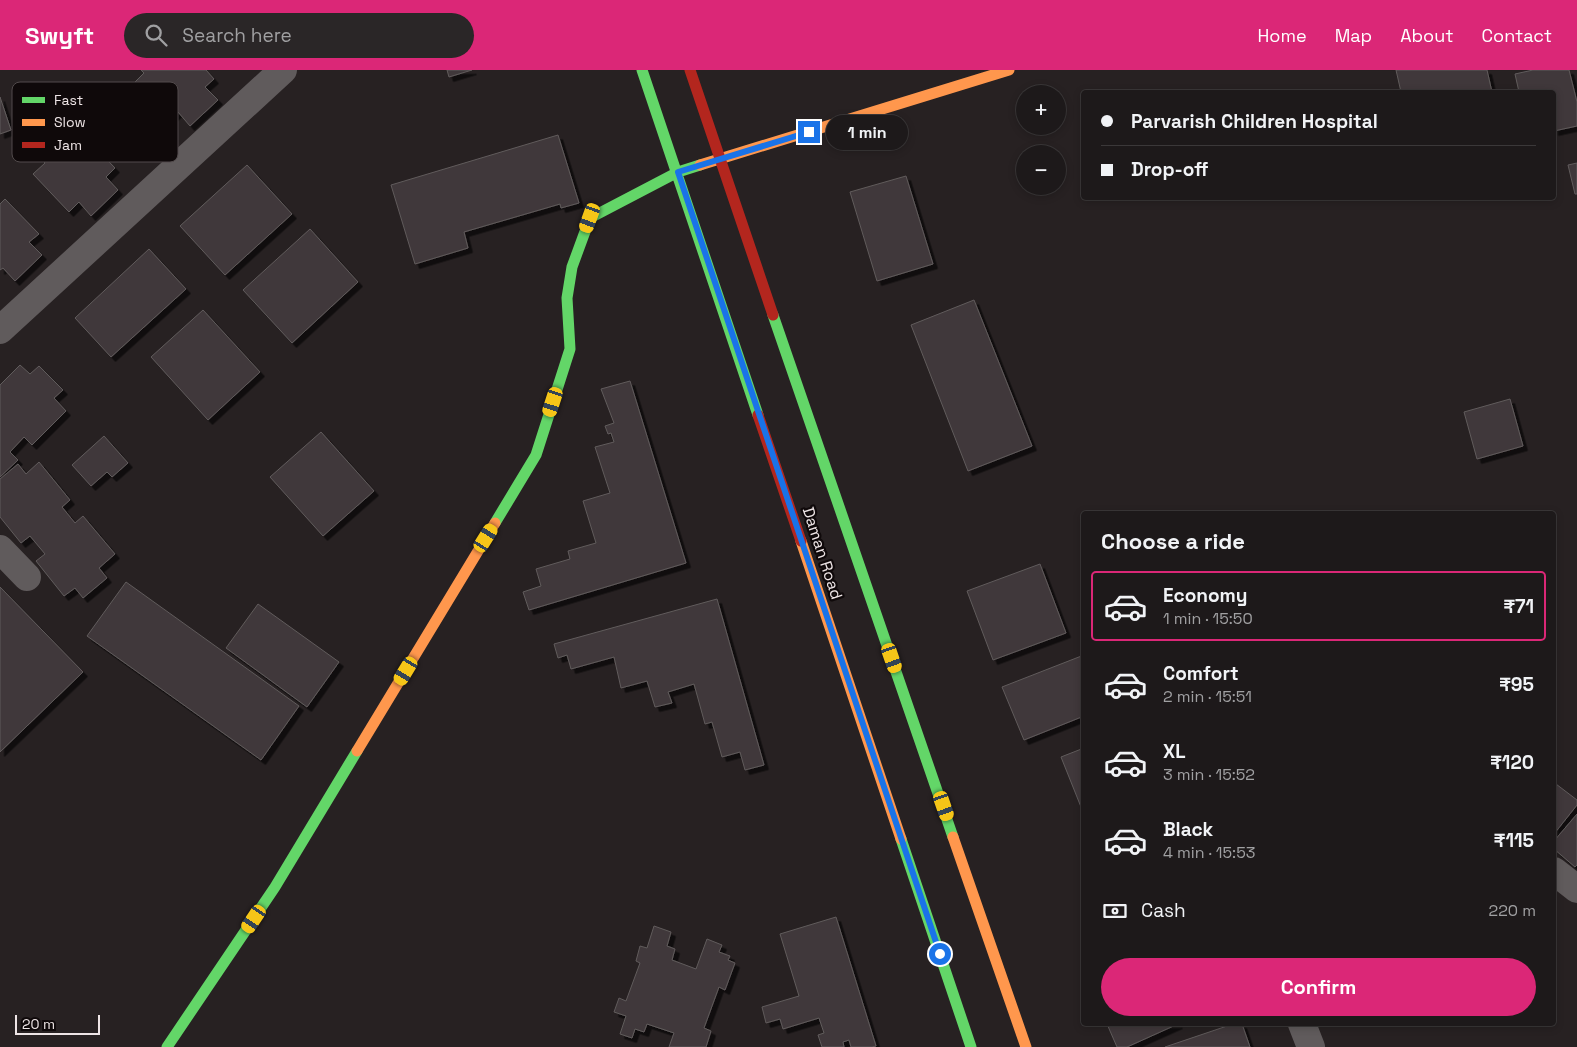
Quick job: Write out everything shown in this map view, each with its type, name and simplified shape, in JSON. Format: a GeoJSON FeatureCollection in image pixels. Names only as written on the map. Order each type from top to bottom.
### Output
{"type":"FeatureCollection","features":[{"type":"Feature","properties":{"kind":"main road","name":"Daman Road"},"geometry":{"type":"LineString","coordinates":[[642,70],[678,172],[971,1047]]}},
{"type":"Feature","properties":{"kind":"main road"},"geometry":{"type":"LineString","coordinates":[[690,70],[719,160],[1026,1047]]}},
{"type":"Feature","properties":{"kind":"main road"},"geometry":{"type":"LineString","coordinates":[[168,1047],[275,887],[536,456],[570,349],[567,298],[572,266],[590,218],[678,172],[1009,70]]}},
{"type":"Feature","properties":{"kind":"street"},"geometry":{"type":"LineString","coordinates":[[0,330],[283,70]]}},
{"type":"Feature","properties":{"kind":"street"},"geometry":{"type":"LineString","coordinates":[[0,549],[27,577]]}},
{"type":"Feature","properties":{"kind":"street"},"geometry":{"type":"LineString","coordinates":[[1556,873],[1577,889]]}},
{"type":"Feature","properties":{"kind":"street"},"geometry":{"type":"LineString","coordinates":[[1303,1026],[1311,1047]]}},
{"type":"Feature","properties":{"kind":"building"},"geometry":{"type":"Polygon","coordinates":[[[141,70],[206,70],[214,79],[205,87],[218,100],[190,126],[178,112],[178,82],[135,82],[144,73],[141,70]]]}},
{"type":"Feature","properties":{"kind":"building"},"geometry":{"type":"Polygon","coordinates":[[[447,70],[472,70],[449,77],[447,70]]]}},
{"type":"Feature","properties":{"kind":"building"},"geometry":{"type":"Polygon","coordinates":[[[1396,70],[1487,70],[1492,90],[1401,90],[1396,70]]]}},
{"type":"Feature","properties":{"kind":"building"},"geometry":{"type":"Polygon","coordinates":[[[1533,70],[1569,70],[1577,102],[1577,126],[1556,131],[1556,90],[1519,90],[1515,74],[1533,70]]]}},
{"type":"Feature","properties":{"kind":"building"},"geometry":{"type":"Polygon","coordinates":[[[0,97],[11,130],[0,134],[0,97]]]}},
{"type":"Feature","properties":{"kind":"building"},"geometry":{"type":"Polygon","coordinates":[[[558,135],[579,203],[561,208],[560,204],[464,232],[468,248],[415,264],[391,185],[558,135]]]}},
{"type":"Feature","properties":{"kind":"building"},"geometry":{"type":"Polygon","coordinates":[[[109,162],[115,168],[106,177],[118,190],[91,216],[79,202],[69,212],[33,174],[45,163],[109,162]]]}},
{"type":"Feature","properties":{"kind":"building"},"geometry":{"type":"Polygon","coordinates":[[[1577,163],[1577,194],[1575,194],[1568,165],[1577,163]]]}},
{"type":"Feature","properties":{"kind":"building"},"geometry":{"type":"Polygon","coordinates":[[[247,165],[292,214],[225,275],[180,226],[247,165]]]}},
{"type":"Feature","properties":{"kind":"building"},"geometry":{"type":"Polygon","coordinates":[[[906,176],[933,264],[877,281],[850,192],[906,176]]]}},
{"type":"Feature","properties":{"kind":"building"},"geometry":{"type":"Polygon","coordinates":[[[5,199],[39,234],[29,242],[42,255],[15,281],[3,268],[0,270],[0,204],[5,199]]]}},
{"type":"Feature","properties":{"kind":"building"},"geometry":{"type":"Polygon","coordinates":[[[310,229],[358,282],[292,343],[243,290],[310,229]]]}},
{"type":"Feature","properties":{"kind":"building"},"geometry":{"type":"Polygon","coordinates":[[[149,249],[186,289],[111,357],[75,318],[149,249]]]}},
{"type":"Feature","properties":{"kind":"building"},"geometry":{"type":"Polygon","coordinates":[[[974,300],[1032,446],[968,471],[911,325],[974,300]]]}},
{"type":"Feature","properties":{"kind":"building"},"geometry":{"type":"Polygon","coordinates":[[[203,310],[260,372],[208,420],[151,357],[203,310]]]}},
{"type":"Feature","properties":{"kind":"building"},"geometry":{"type":"Polygon","coordinates":[[[20,365],[30,374],[39,366],[63,390],[54,398],[66,411],[32,445],[24,437],[10,452],[18,460],[0,477],[0,385],[20,365]]]}},
{"type":"Feature","properties":{"kind":"building"},"geometry":{"type":"Polygon","coordinates":[[[630,381],[686,563],[529,610],[523,592],[541,586],[536,569],[570,559],[568,551],[596,543],[583,501],[610,493],[595,447],[614,442],[611,433],[608,434],[605,426],[614,423],[601,389],[630,381]]]}},
{"type":"Feature","properties":{"kind":"building"},"geometry":{"type":"Polygon","coordinates":[[[1510,399],[1523,446],[1477,459],[1464,412],[1510,399]]]}},
{"type":"Feature","properties":{"kind":"building"},"geometry":{"type":"Polygon","coordinates":[[[321,432],[374,491],[323,536],[270,477],[321,432]]]}},
{"type":"Feature","properties":{"kind":"building"},"geometry":{"type":"Polygon","coordinates":[[[104,436],[128,463],[112,477],[107,472],[91,486],[72,465],[104,436]]]}},
{"type":"Feature","properties":{"kind":"building"},"geometry":{"type":"Polygon","coordinates":[[[39,462],[70,500],[62,507],[75,523],[83,516],[115,554],[99,568],[107,578],[83,598],[75,588],[64,596],[36,561],[45,554],[30,536],[21,543],[0,517],[0,479],[18,464],[26,474],[39,462]]]}},
{"type":"Feature","properties":{"kind":"building"},"geometry":{"type":"Polygon","coordinates":[[[1040,564],[1066,633],[993,660],[967,591],[1040,564]]]}},
{"type":"Feature","properties":{"kind":"building"},"geometry":{"type":"Polygon","coordinates":[[[126,582],[299,706],[261,760],[87,636],[126,582]]]}},
{"type":"Feature","properties":{"kind":"building"},"geometry":{"type":"Polygon","coordinates":[[[0,587],[83,672],[0,752],[0,587]]]}},
{"type":"Feature","properties":{"kind":"building"},"geometry":{"type":"Polygon","coordinates":[[[717,599],[764,765],[745,770],[740,752],[722,757],[712,722],[705,724],[694,684],[668,692],[672,703],[655,707],[647,681],[621,688],[614,657],[571,669],[567,655],[558,658],[554,644],[717,599]]]}},
{"type":"Feature","properties":{"kind":"building"},"geometry":{"type":"Polygon","coordinates":[[[258,604],[339,662],[307,707],[226,648],[258,604]]]}},
{"type":"Feature","properties":{"kind":"building"},"geometry":{"type":"Polygon","coordinates":[[[1081,656],[1081,717],[1024,740],[1002,687],[1081,656]]]}},
{"type":"Feature","properties":{"kind":"building"},"geometry":{"type":"Polygon","coordinates":[[[1081,749],[1081,807],[1061,757],[1081,749]]]}},
{"type":"Feature","properties":{"kind":"building"},"geometry":{"type":"Polygon","coordinates":[[[1556,784],[1577,800],[1577,805],[1556,831],[1556,784]]]}},
{"type":"Feature","properties":{"kind":"building"},"geometry":{"type":"Polygon","coordinates":[[[1577,814],[1577,865],[1575,867],[1556,851],[1556,839],[1577,814]]]}},
{"type":"Feature","properties":{"kind":"building"},"geometry":{"type":"Polygon","coordinates":[[[836,917],[876,1046],[851,1047],[849,1040],[843,1042],[844,1047],[822,1047],[818,1035],[824,1033],[819,1018],[783,1029],[780,1019],[766,1023],[762,1007],[799,996],[780,934],[836,917]]]}},
{"type":"Feature","properties":{"kind":"building"},"geometry":{"type":"Polygon","coordinates":[[[654,926],[671,932],[667,946],[675,949],[672,960],[696,969],[707,939],[722,945],[719,952],[730,956],[728,960],[735,963],[725,990],[719,987],[704,1028],[711,1031],[706,1047],[669,1047],[674,1033],[647,1024],[644,1032],[635,1029],[632,1038],[620,1034],[626,1016],[614,1012],[619,998],[626,1001],[640,963],[636,961],[640,946],[647,948],[654,926]]]}},
{"type":"Feature","properties":{"kind":"building"},"geometry":{"type":"Polygon","coordinates":[[[1108,1026],[1174,1026],[1127,1047],[1117,1047],[1108,1026]]]}},
{"type":"Feature","properties":{"kind":"building"},"geometry":{"type":"Polygon","coordinates":[[[1227,1026],[1243,1026],[1250,1047],[1165,1047],[1227,1026]]]}},
{"type":"Feature","properties":{"kind":"traffic: fast"},"geometry":{"type":"LineString","coordinates":[[642,70],[758,415]]}},
{"type":"Feature","properties":{"kind":"traffic: fast"},"geometry":{"type":"LineString","coordinates":[[495,523],[536,455],[570,349],[567,298],[572,267],[590,218],[678,172],[700,165]]}},
{"type":"Feature","properties":{"kind":"traffic: fast"},"geometry":{"type":"LineString","coordinates":[[773,315],[953,837]]}},
{"type":"Feature","properties":{"kind":"traffic: fast"},"geometry":{"type":"LineString","coordinates":[[167,1047],[275,887],[357,751]]}},
{"type":"Feature","properties":{"kind":"traffic: fast"},"geometry":{"type":"LineString","coordinates":[[901,839],[971,1047]]}},
{"type":"Feature","properties":{"kind":"traffic: slow"},"geometry":{"type":"LineString","coordinates":[[700,165],[1009,70]]}},
{"type":"Feature","properties":{"kind":"traffic: slow"},"geometry":{"type":"LineString","coordinates":[[357,751],[495,523]]}},
{"type":"Feature","properties":{"kind":"traffic: slow"},"geometry":{"type":"LineString","coordinates":[[801,541],[901,839]]}},
{"type":"Feature","properties":{"kind":"traffic: slow"},"geometry":{"type":"LineString","coordinates":[[953,837],[1026,1047]]}},
{"type":"Feature","properties":{"kind":"traffic: jam"},"geometry":{"type":"LineString","coordinates":[[690,70],[773,315]]}},
{"type":"Feature","properties":{"kind":"traffic: jam"},"geometry":{"type":"LineString","coordinates":[[758,415],[801,541]]}},
{"type":"Feature","properties":{"kind":"route"},"geometry":{"type":"LineString","coordinates":[[809,132],[678,172],[940,954]]}}]}
